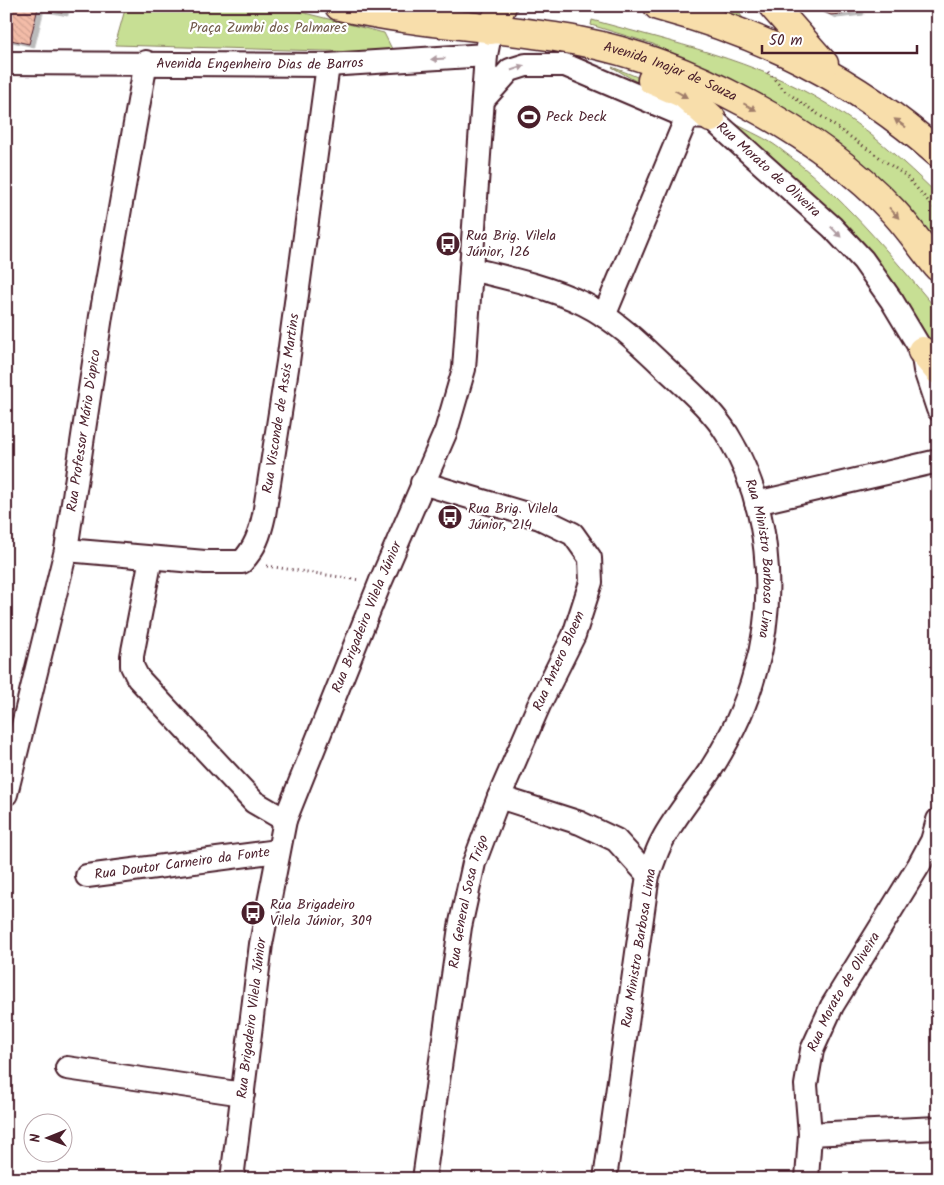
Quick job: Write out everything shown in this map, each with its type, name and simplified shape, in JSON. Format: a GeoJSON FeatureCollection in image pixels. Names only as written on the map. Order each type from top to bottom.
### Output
{"type":"FeatureCollection","features":[{"type":"Feature","properties":{"kind":"main road","name":"Avenida Inajar de Souza"},"geometry":{"type":"LineString","coordinates":[[339,6],[414,20],[540,34],[581,41],[637,56],[702,81],[774,120],[837,160],[893,211],[938,267]]}},
{"type":"Feature","properties":{"kind":"main road"},"geometry":{"type":"LineString","coordinates":[[658,6],[749,36],[796,55],[835,77],[938,153]]}},
{"type":"Feature","properties":{"kind":"main road"},"geometry":{"type":"LineString","coordinates":[[773,6],[835,77]]}},
{"type":"Feature","properties":{"kind":"main road"},"geometry":{"type":"LineString","coordinates":[[540,34],[571,50],[640,74],[684,94],[699,118]]}},
{"type":"Feature","properties":{"kind":"street","name":"Avenida Engenheiro Dias de Barros"},"geometry":{"type":"LineString","coordinates":[[6,63],[146,62],[328,65],[493,30]]}},
{"type":"Feature","properties":{"kind":"street","name":"Rua Brigadeiro Vilela Júnior"},"geometry":{"type":"LineString","coordinates":[[232,1179],[261,944],[285,820],[380,583],[446,431],[464,370],[470,319],[471,269],[484,100],[493,30]]}},
{"type":"Feature","properties":{"kind":"street","name":"Rua Professor Mário D'apico"},"geometry":{"type":"LineString","coordinates":[[6,794],[66,550],[101,316],[146,62]]}},
{"type":"Feature","properties":{"kind":"street","name":"Rua Visconde de Assis Martins"},"geometry":{"type":"LineString","coordinates":[[242,562],[252,551],[259,537],[264,515],[288,362],[328,65]]}},
{"type":"Feature","properties":{"kind":"street","name":"Rua Morato de Oliveira"},"geometry":{"type":"LineString","coordinates":[[484,100],[510,70],[526,65],[565,65],[699,118],[825,221],[863,260],[933,360],[925,370],[938,410]]}},
{"type":"Feature","properties":{"kind":"street"},"geometry":{"type":"LineString","coordinates":[[604,316],[699,118]]}},
{"type":"Feature","properties":{"kind":"street","name":"Rua Ministro Barbosa Lima"},"geometry":{"type":"LineString","coordinates":[[471,269],[516,280],[584,304],[627,331],[674,376],[727,433],[749,479],[756,503],[767,570],[766,625],[756,672],[736,725],[712,768],[662,842],[648,874],[604,1179]]}},
{"type":"Feature","properties":{"kind":"street"},"geometry":{"type":"LineString","coordinates":[[756,503],[938,461]]}},
{"type":"Feature","properties":{"kind":"street","name":"Rua Antero Bloem"},"geometry":{"type":"LineString","coordinates":[[422,483],[540,518],[573,534],[590,558],[591,582],[574,635],[539,705],[499,797]]}},
{"type":"Feature","properties":{"kind":"street"},"geometry":{"type":"LineString","coordinates":[[66,550],[151,558],[242,562]]}},
{"type":"Feature","properties":{"kind":"street"},"geometry":{"type":"LineString","coordinates":[[151,558],[132,656],[132,666],[138,678],[254,802],[285,820]]}},
{"type":"Feature","properties":{"kind":"street"},"geometry":{"type":"LineString","coordinates":[[499,797],[580,823],[616,840],[648,874]]}},
{"type":"Feature","properties":{"kind":"street","name":"Rua General Sosa Trigo"},"geometry":{"type":"LineString","coordinates":[[424,1179],[460,927],[474,863],[499,797]]}},
{"type":"Feature","properties":{"kind":"street","name":"Rua Morato de Oliveira"},"geometry":{"type":"LineString","coordinates":[[807,1179],[810,1134],[806,1085],[812,1050],[832,1006],[920,865],[932,842],[938,820]]}},
{"type":"Feature","properties":{"kind":"street","name":"Rua Doutor Carneiro da Fonte"},"geometry":{"type":"LineString","coordinates":[[87,876],[278,851]]}},
{"type":"Feature","properties":{"kind":"street"},"geometry":{"type":"LineString","coordinates":[[67,1068],[243,1094]]}},
{"type":"Feature","properties":{"kind":"street"},"geometry":{"type":"LineString","coordinates":[[810,1134],[938,1128]]}},
{"type":"Feature","properties":{"kind":"path"},"geometry":{"type":"LineString","coordinates":[[761,65],[785,91],[906,176],[938,212]]}},
{"type":"Feature","properties":{"kind":"path"},"geometry":{"type":"LineString","coordinates":[[242,562],[380,583]]}},
{"type":"Feature","properties":{"kind":"green space","name":"Praça Zumbi dos Palmares"},"geometry":{"type":"Polygon","coordinates":[[[126,6],[277,6],[384,33],[394,53],[115,45],[126,6]]]}},
{"type":"Feature","properties":{"kind":"green space"},"geometry":{"type":"Polygon","coordinates":[[[709,6],[734,6],[748,25],[709,6]]]}},
{"type":"Feature","properties":{"kind":"green space"},"geometry":{"type":"Polygon","coordinates":[[[592,20],[712,54],[771,75],[827,104],[857,124],[885,146],[938,195],[938,259],[720,80],[653,44],[591,25],[592,20]]]}},
{"type":"Feature","properties":{"kind":"green space"},"geometry":{"type":"Polygon","coordinates":[[[612,67],[675,94],[758,135],[774,144],[802,166],[844,204],[938,311],[938,335],[933,340],[911,332],[861,261],[696,117],[612,67]]]}},
{"type":"Feature","properties":{"kind":"building"},"geometry":{"type":"Polygon","coordinates":[[[9,6],[64,6],[62,13],[38,8],[29,44],[6,39],[9,6]]]}},
{"type":"Feature","properties":{"kind":"building"},"geometry":{"type":"Polygon","coordinates":[[[810,6],[858,6],[858,12],[831,15],[810,6]]]}},
{"type":"Feature","properties":{"kind":"place","name":"Peck Deck"},"geometry":{"type":"Point","coordinates":[529,117]}},
{"type":"Feature","properties":{"kind":"place","name":"Rua Brig. Vilela Júnior, 126"},"geometry":{"type":"Point","coordinates":[448,244]}},
{"type":"Feature","properties":{"kind":"place","name":"Rua Brig. Vilela Júnior, 214"},"geometry":{"type":"Point","coordinates":[450,517]}},
{"type":"Feature","properties":{"kind":"place","name":"Rua Brigadeiro Vilela Júnior, 309"},"geometry":{"type":"Point","coordinates":[253,913]}}]}
